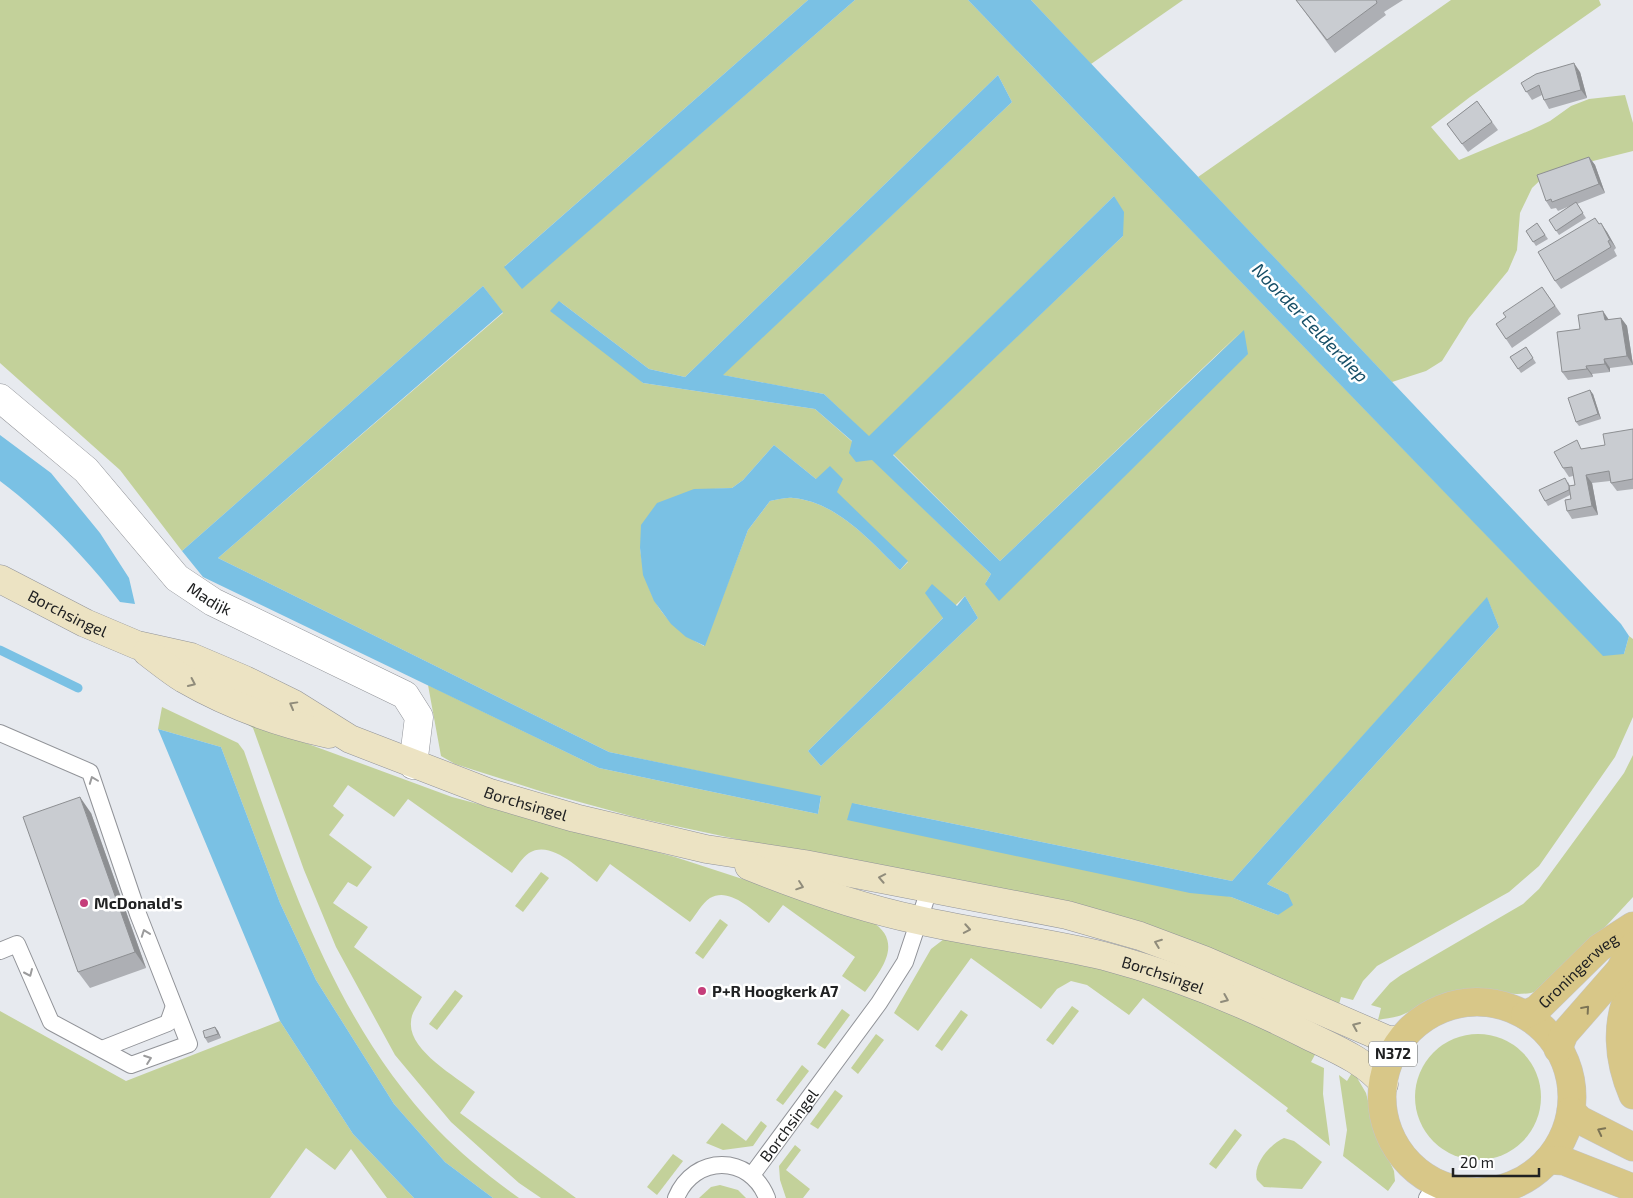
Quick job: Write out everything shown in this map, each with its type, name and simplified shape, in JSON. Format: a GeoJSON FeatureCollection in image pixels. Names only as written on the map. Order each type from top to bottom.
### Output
{"type":"FeatureCollection","features":[{"type":"Feature","properties":{"kind":"main road","name":"Borchsingel"},"geometry":{"type":"LineString","coordinates":[[0,579],[85,623],[137,645],[190,657],[246,680],[294,704],[350,739],[413,765],[490,793],[575,818],[706,849],[804,864],[1067,914],[1140,936],[1204,960],[1388,1040],[1402,1040]]}},
{"type":"Feature","properties":{"kind":"main road","name":"Borchsingel"},"geometry":{"type":"LineString","coordinates":[[706,849],[799,886],[919,920],[1030,939],[1106,957],[1159,974],[1286,1024],[1373,1070],[1384,1084]]}},
{"type":"Feature","properties":{"kind":"main road","name":"Groningerweg"},"geometry":{"type":"LineString","coordinates":[[1525,1016],[1537,1009],[1599,948],[1633,926]]}},
{"type":"Feature","properties":{"kind":"main road","name":"Groningerweg"},"geometry":{"type":"LineString","coordinates":[[1558,1048],[1564,1034],[1620,970],[1633,946]]}},
{"type":"Feature","properties":{"kind":"main road"},"geometry":{"type":"LineString","coordinates":[[1633,986],[1623,1013],[1620,1033],[1620,1056],[1633,1096]]}},
{"type":"Feature","properties":{"kind":"main road","name":"N372"},"geometry":{"type":"LineString","coordinates":[[1462,1004],[1494,1004],[1525,1016],[1544,1030],[1558,1048],[1570,1079],[1571,1110],[1562,1141],[1548,1160],[1522,1181],[1492,1191],[1435,1193],[1396,1146],[1384,1116],[1384,1084],[1390,1061],[1402,1040],[1425,1018],[1439,1011],[1462,1004]]}},
{"type":"Feature","properties":{"kind":"main road"},"geometry":{"type":"LineString","coordinates":[[1571,1110],[1580,1120],[1633,1147]]}},
{"type":"Feature","properties":{"kind":"main road"},"geometry":{"type":"LineString","coordinates":[[1548,1160],[1564,1161],[1633,1188]]}},
{"type":"Feature","properties":{"kind":"street","name":"Madijk"},"geometry":{"type":"LineString","coordinates":[[0,398],[86,470],[177,578],[212,602],[405,696],[419,718],[413,765]]}},
{"type":"Feature","properties":{"kind":"lane"},"geometry":{"type":"LineString","coordinates":[[0,733],[90,772],[173,1009],[182,1022],[189,1044],[131,1065],[51,1022],[17,944],[0,950]]}},
{"type":"Feature","properties":{"kind":"lane","name":"Borchsingel"},"geometry":{"type":"LineString","coordinates":[[752,1175],[879,1003],[906,962],[930,887]]}},
{"type":"Feature","properties":{"kind":"lane"},"geometry":{"type":"LineString","coordinates":[[102,1049],[168,1023],[173,1009]]}},
{"type":"Feature","properties":{"kind":"lane"},"geometry":{"type":"LineString","coordinates":[[676,1198],[688,1178],[700,1170],[713,1165],[728,1164],[752,1175],[763,1188],[768,1198]]}},
{"type":"Feature","properties":{"kind":"green space"},"geometry":{"type":"Polygon","coordinates":[[[0,0],[808,0],[505,266],[522,288],[855,0],[968,0],[1595,647],[1624,654],[1629,636],[1633,639],[1633,717],[1615,757],[1539,866],[1509,892],[1377,966],[1363,981],[1353,1000],[1341,997],[1338,1008],[1300,991],[764,845],[638,818],[543,792],[455,764],[441,756],[428,685],[599,768],[818,814],[821,797],[609,752],[218,558],[503,313],[483,286],[182,551],[120,470],[0,363],[0,0]],[[998,75],[685,377],[649,369],[559,301],[643,383],[815,409],[872,459],[991,574],[985,584],[1243,330],[1000,561],[893,454],[1123,236],[1114,196],[869,437],[824,394],[722,375],[1012,102],[998,75]],[[774,445],[743,480],[732,488],[713,489],[640,548],[646,580],[658,606],[666,618],[677,628],[704,646],[748,530],[770,501],[793,498],[809,501],[824,507],[852,525],[900,570],[908,562],[816,479],[774,445]],[[965,596],[808,751],[821,766],[978,618],[965,596]],[[1487,598],[1232,881],[852,803],[1231,897],[1278,915],[1288,894],[1267,884],[1499,627],[1487,598]]]}},
{"type":"Feature","properties":{"kind":"green space"},"geometry":{"type":"Polygon","coordinates":[[[1031,0],[1183,0],[1091,64],[1031,0]]]}},
{"type":"Feature","properties":{"kind":"green space"},"geometry":{"type":"Polygon","coordinates":[[[1451,0],[1599,0],[1601,5],[1470,97],[1431,127],[1459,160],[1550,121],[1571,106],[1589,99],[1625,95],[1633,123],[1633,151],[1549,172],[1532,188],[1520,213],[1517,250],[1508,271],[1469,318],[1442,361],[1426,371],[1392,382],[1198,177],[1451,0]]]}},
{"type":"Feature","properties":{"kind":"green space"},"geometry":{"type":"Polygon","coordinates":[[[162,707],[238,743],[244,751],[299,902],[345,999],[372,1046],[403,1089],[438,1130],[477,1166],[519,1198],[493,1198],[445,1162],[394,1104],[316,980],[280,903],[221,747],[158,729],[162,707]]]}},
{"type":"Feature","properties":{"kind":"green space"},"geometry":{"type":"Polygon","coordinates":[[[238,718],[452,797],[675,857],[871,921],[881,929],[887,938],[887,956],[865,992],[842,976],[855,957],[783,905],[769,923],[734,898],[718,895],[707,900],[690,922],[610,864],[597,882],[556,853],[538,850],[526,855],[512,873],[408,799],[394,817],[348,785],[333,806],[344,815],[329,835],[372,867],[357,887],[348,882],[333,903],[368,927],[354,947],[422,997],[411,1019],[412,1032],[417,1042],[434,1062],[475,1092],[460,1113],[576,1198],[541,1198],[519,1183],[451,1122],[395,1055],[336,947],[304,870],[253,728],[238,718]]]}},
{"type":"Feature","properties":{"kind":"green space"},"geometry":{"type":"Polygon","coordinates":[[[1633,755],[1633,897],[1599,934],[1567,966],[1540,989],[1531,993],[1511,994],[1462,991],[1445,995],[1401,1015],[1378,1020],[1381,1008],[1371,1005],[1390,983],[1523,904],[1539,889],[1624,773],[1633,755]]]}},
{"type":"Feature","properties":{"kind":"green space"},"geometry":{"type":"Polygon","coordinates":[[[541,872],[549,878],[523,912],[515,906],[541,872]]]}},
{"type":"Feature","properties":{"kind":"green space"},"geometry":{"type":"Polygon","coordinates":[[[720,919],[728,925],[703,959],[695,953],[720,919]]]}},
{"type":"Feature","properties":{"kind":"green space"},"geometry":{"type":"Polygon","coordinates":[[[944,939],[1028,949],[1170,987],[1317,1051],[1311,1062],[1324,1068],[1323,1094],[1330,1146],[1286,1111],[1288,1108],[1143,998],[1129,1015],[1087,985],[1071,981],[1057,989],[1041,1009],[971,958],[918,1031],[894,1013],[931,949],[944,939]]]}},
{"type":"Feature","properties":{"kind":"green space"},"geometry":{"type":"Polygon","coordinates":[[[455,990],[463,996],[437,1030],[429,1024],[455,990]]]}},
{"type":"Feature","properties":{"kind":"green space"},"geometry":{"type":"Polygon","coordinates":[[[1072,1006],[1079,1011],[1053,1045],[1046,1040],[1072,1006]]]}},
{"type":"Feature","properties":{"kind":"green space"},"geometry":{"type":"Polygon","coordinates":[[[842,1009],[850,1015],[825,1049],[817,1044],[842,1009]]]}},
{"type":"Feature","properties":{"kind":"green space"},"geometry":{"type":"Polygon","coordinates":[[[961,1010],[968,1015],[942,1051],[935,1046],[961,1010]]]}},
{"type":"Feature","properties":{"kind":"green space"},"geometry":{"type":"Polygon","coordinates":[[[0,1011],[126,1081],[280,1021],[353,1134],[414,1198],[387,1198],[351,1149],[335,1170],[306,1148],[270,1198],[0,1198],[0,1011]]]}},
{"type":"Feature","properties":{"kind":"green space"},"geometry":{"type":"Polygon","coordinates":[[[876,1034],[884,1040],[858,1074],[851,1068],[876,1034]]]}},
{"type":"Feature","properties":{"kind":"green space"},"geometry":{"type":"Polygon","coordinates":[[[1478,1034],[1502,1039],[1522,1053],[1536,1073],[1541,1097],[1536,1121],[1522,1141],[1502,1155],[1478,1160],[1454,1155],[1434,1141],[1420,1121],[1415,1097],[1420,1073],[1434,1053],[1454,1039],[1478,1034]]]}},
{"type":"Feature","properties":{"kind":"green space"},"geometry":{"type":"Polygon","coordinates":[[[802,1065],[809,1071],[783,1105],[776,1100],[802,1065]]]}},
{"type":"Feature","properties":{"kind":"green space"},"geometry":{"type":"Polygon","coordinates":[[[1353,1071],[1366,1093],[1376,1132],[1394,1171],[1395,1181],[1388,1191],[1343,1156],[1347,1130],[1339,1075],[1347,1081],[1353,1071]]]}},
{"type":"Feature","properties":{"kind":"green space"},"geometry":{"type":"Polygon","coordinates":[[[835,1090],[843,1096],[818,1129],[810,1124],[835,1090]]]}},
{"type":"Feature","properties":{"kind":"green space"},"geometry":{"type":"Polygon","coordinates":[[[761,1121],[767,1126],[753,1146],[723,1150],[706,1143],[722,1123],[746,1141],[761,1121]]]}},
{"type":"Feature","properties":{"kind":"green space"},"geometry":{"type":"Polygon","coordinates":[[[1235,1129],[1242,1135],[1216,1169],[1209,1164],[1235,1129]]]}},
{"type":"Feature","properties":{"kind":"green space"},"geometry":{"type":"Polygon","coordinates":[[[1284,1138],[1294,1141],[1322,1162],[1302,1189],[1264,1187],[1257,1180],[1257,1168],[1263,1156],[1273,1145],[1284,1138]]]}},
{"type":"Feature","properties":{"kind":"green space"},"geometry":{"type":"Polygon","coordinates":[[[795,1145],[801,1150],[786,1170],[810,1189],[803,1198],[786,1198],[780,1180],[779,1166],[795,1145]]]}},
{"type":"Feature","properties":{"kind":"green space"},"geometry":{"type":"Polygon","coordinates":[[[673,1154],[683,1161],[657,1195],[647,1187],[673,1154]]]}},
{"type":"Feature","properties":{"kind":"green space"},"geometry":{"type":"Polygon","coordinates":[[[720,1185],[738,1190],[746,1198],[699,1198],[711,1187],[720,1185]]]}},
{"type":"Feature","properties":{"kind":"water"},"geometry":{"type":"Polygon","coordinates":[[[808,0],[855,0],[522,289],[504,267],[808,0]]]}},
{"type":"Feature","properties":{"kind":"water","name":"Noorder Eelderdiep"},"geometry":{"type":"Polygon","coordinates":[[[968,0],[1031,0],[1621,624],[1629,636],[1624,654],[1603,656],[968,0]]]}},
{"type":"Feature","properties":{"kind":"water"},"geometry":{"type":"Polygon","coordinates":[[[998,75],[1012,102],[723,375],[824,394],[869,436],[1114,196],[1124,212],[1123,236],[893,455],[1000,561],[1244,330],[1248,354],[999,601],[985,584],[991,574],[872,460],[856,462],[849,453],[852,441],[815,409],[643,383],[550,311],[559,301],[649,369],[685,377],[998,75]]]}},
{"type":"Feature","properties":{"kind":"water"},"geometry":{"type":"Polygon","coordinates":[[[483,286],[503,312],[218,558],[609,752],[821,796],[818,814],[599,768],[203,577],[182,551],[483,286]]]}},
{"type":"Feature","properties":{"kind":"water"},"geometry":{"type":"Polygon","coordinates":[[[0,435],[51,473],[100,533],[129,578],[135,604],[120,602],[94,570],[64,538],[0,481],[0,435]]]}},
{"type":"Feature","properties":{"kind":"water"},"geometry":{"type":"Polygon","coordinates":[[[774,445],[816,479],[830,466],[843,479],[837,492],[908,561],[900,570],[852,525],[824,507],[809,501],[793,498],[770,501],[748,530],[705,646],[686,637],[671,624],[654,601],[643,575],[640,548],[641,525],[657,503],[694,489],[732,488],[743,480],[774,445]]]}},
{"type":"Feature","properties":{"kind":"water"},"geometry":{"type":"Polygon","coordinates":[[[932,584],[957,606],[965,596],[978,618],[821,766],[808,751],[943,618],[925,593],[932,584]]]}},
{"type":"Feature","properties":{"kind":"water"},"geometry":{"type":"Polygon","coordinates":[[[1487,597],[1499,627],[1267,884],[1288,894],[1293,905],[1278,915],[1231,897],[1190,893],[847,820],[852,803],[1232,881],[1487,597]]]}},
{"type":"Feature","properties":{"kind":"water"},"geometry":{"type":"Polygon","coordinates":[[[158,729],[221,747],[280,903],[316,980],[394,1104],[445,1162],[493,1198],[414,1198],[353,1134],[280,1021],[158,729]]]}},
{"type":"Feature","properties":{"kind":"building"},"geometry":{"type":"Polygon","coordinates":[[[1296,0],[1376,0],[1377,3],[1327,40],[1296,0]]]}},
{"type":"Feature","properties":{"kind":"building"},"geometry":{"type":"Polygon","coordinates":[[[1574,63],[1581,90],[1544,100],[1539,85],[1526,92],[1521,83],[1536,74],[1574,63]]]}},
{"type":"Feature","properties":{"kind":"building"},"geometry":{"type":"Polygon","coordinates":[[[1477,101],[1492,122],[1462,144],[1447,124],[1477,101]]]}},
{"type":"Feature","properties":{"kind":"building"},"geometry":{"type":"Polygon","coordinates":[[[1589,157],[1599,184],[1552,202],[1551,199],[1546,201],[1537,175],[1589,157]]]}},
{"type":"Feature","properties":{"kind":"building"},"geometry":{"type":"Polygon","coordinates":[[[1576,202],[1583,213],[1556,231],[1549,220],[1576,202]]]}},
{"type":"Feature","properties":{"kind":"building"},"geometry":{"type":"Polygon","coordinates":[[[1595,218],[1599,224],[1601,223],[1610,240],[1608,241],[1611,247],[1555,281],[1538,252],[1595,218]]]}},
{"type":"Feature","properties":{"kind":"building"},"geometry":{"type":"Polygon","coordinates":[[[1537,223],[1545,235],[1533,242],[1526,231],[1537,223]]]}},
{"type":"Feature","properties":{"kind":"building"},"geometry":{"type":"Polygon","coordinates":[[[1542,287],[1555,306],[1506,339],[1496,324],[1506,317],[1503,313],[1542,287]]]}},
{"type":"Feature","properties":{"kind":"building"},"geometry":{"type":"Polygon","coordinates":[[[1603,311],[1605,320],[1621,318],[1627,356],[1604,359],[1605,364],[1586,366],[1587,369],[1562,372],[1557,332],[1580,329],[1578,315],[1603,311]]]}},
{"type":"Feature","properties":{"kind":"building"},"geometry":{"type":"Polygon","coordinates":[[[1526,347],[1533,358],[1518,369],[1510,357],[1526,347]]]}},
{"type":"Feature","properties":{"kind":"building"},"geometry":{"type":"Polygon","coordinates":[[[1590,390],[1598,414],[1576,422],[1568,398],[1590,390]]]}},
{"type":"Feature","properties":{"kind":"building"},"geometry":{"type":"Polygon","coordinates":[[[1633,429],[1633,479],[1611,483],[1609,471],[1586,475],[1592,506],[1567,511],[1565,500],[1571,499],[1569,486],[1575,485],[1572,467],[1563,468],[1554,452],[1577,440],[1581,449],[1605,445],[1603,434],[1633,429]]]}},
{"type":"Feature","properties":{"kind":"building"},"geometry":{"type":"Polygon","coordinates":[[[1565,478],[1569,490],[1545,501],[1539,490],[1565,478]]]}},
{"type":"Feature","properties":{"kind":"building"},"geometry":{"type":"Polygon","coordinates":[[[80,797],[135,952],[78,972],[23,817],[80,797]]]}},
{"type":"Feature","properties":{"kind":"building"},"geometry":{"type":"Polygon","coordinates":[[[215,1027],[218,1034],[205,1038],[203,1031],[215,1027]]]}},
{"type":"Feature","properties":{"kind":"waterway"},"geometry":{"type":"LineString","coordinates":[[0,650],[78,688]]}},
{"type":"Feature","properties":{"kind":"place","name":"McDonald's"},"geometry":{"type":"Point","coordinates":[84,903]}},
{"type":"Feature","properties":{"kind":"place","name":"P+R Hoogkerk A7"},"geometry":{"type":"Point","coordinates":[702,991]}}]}
